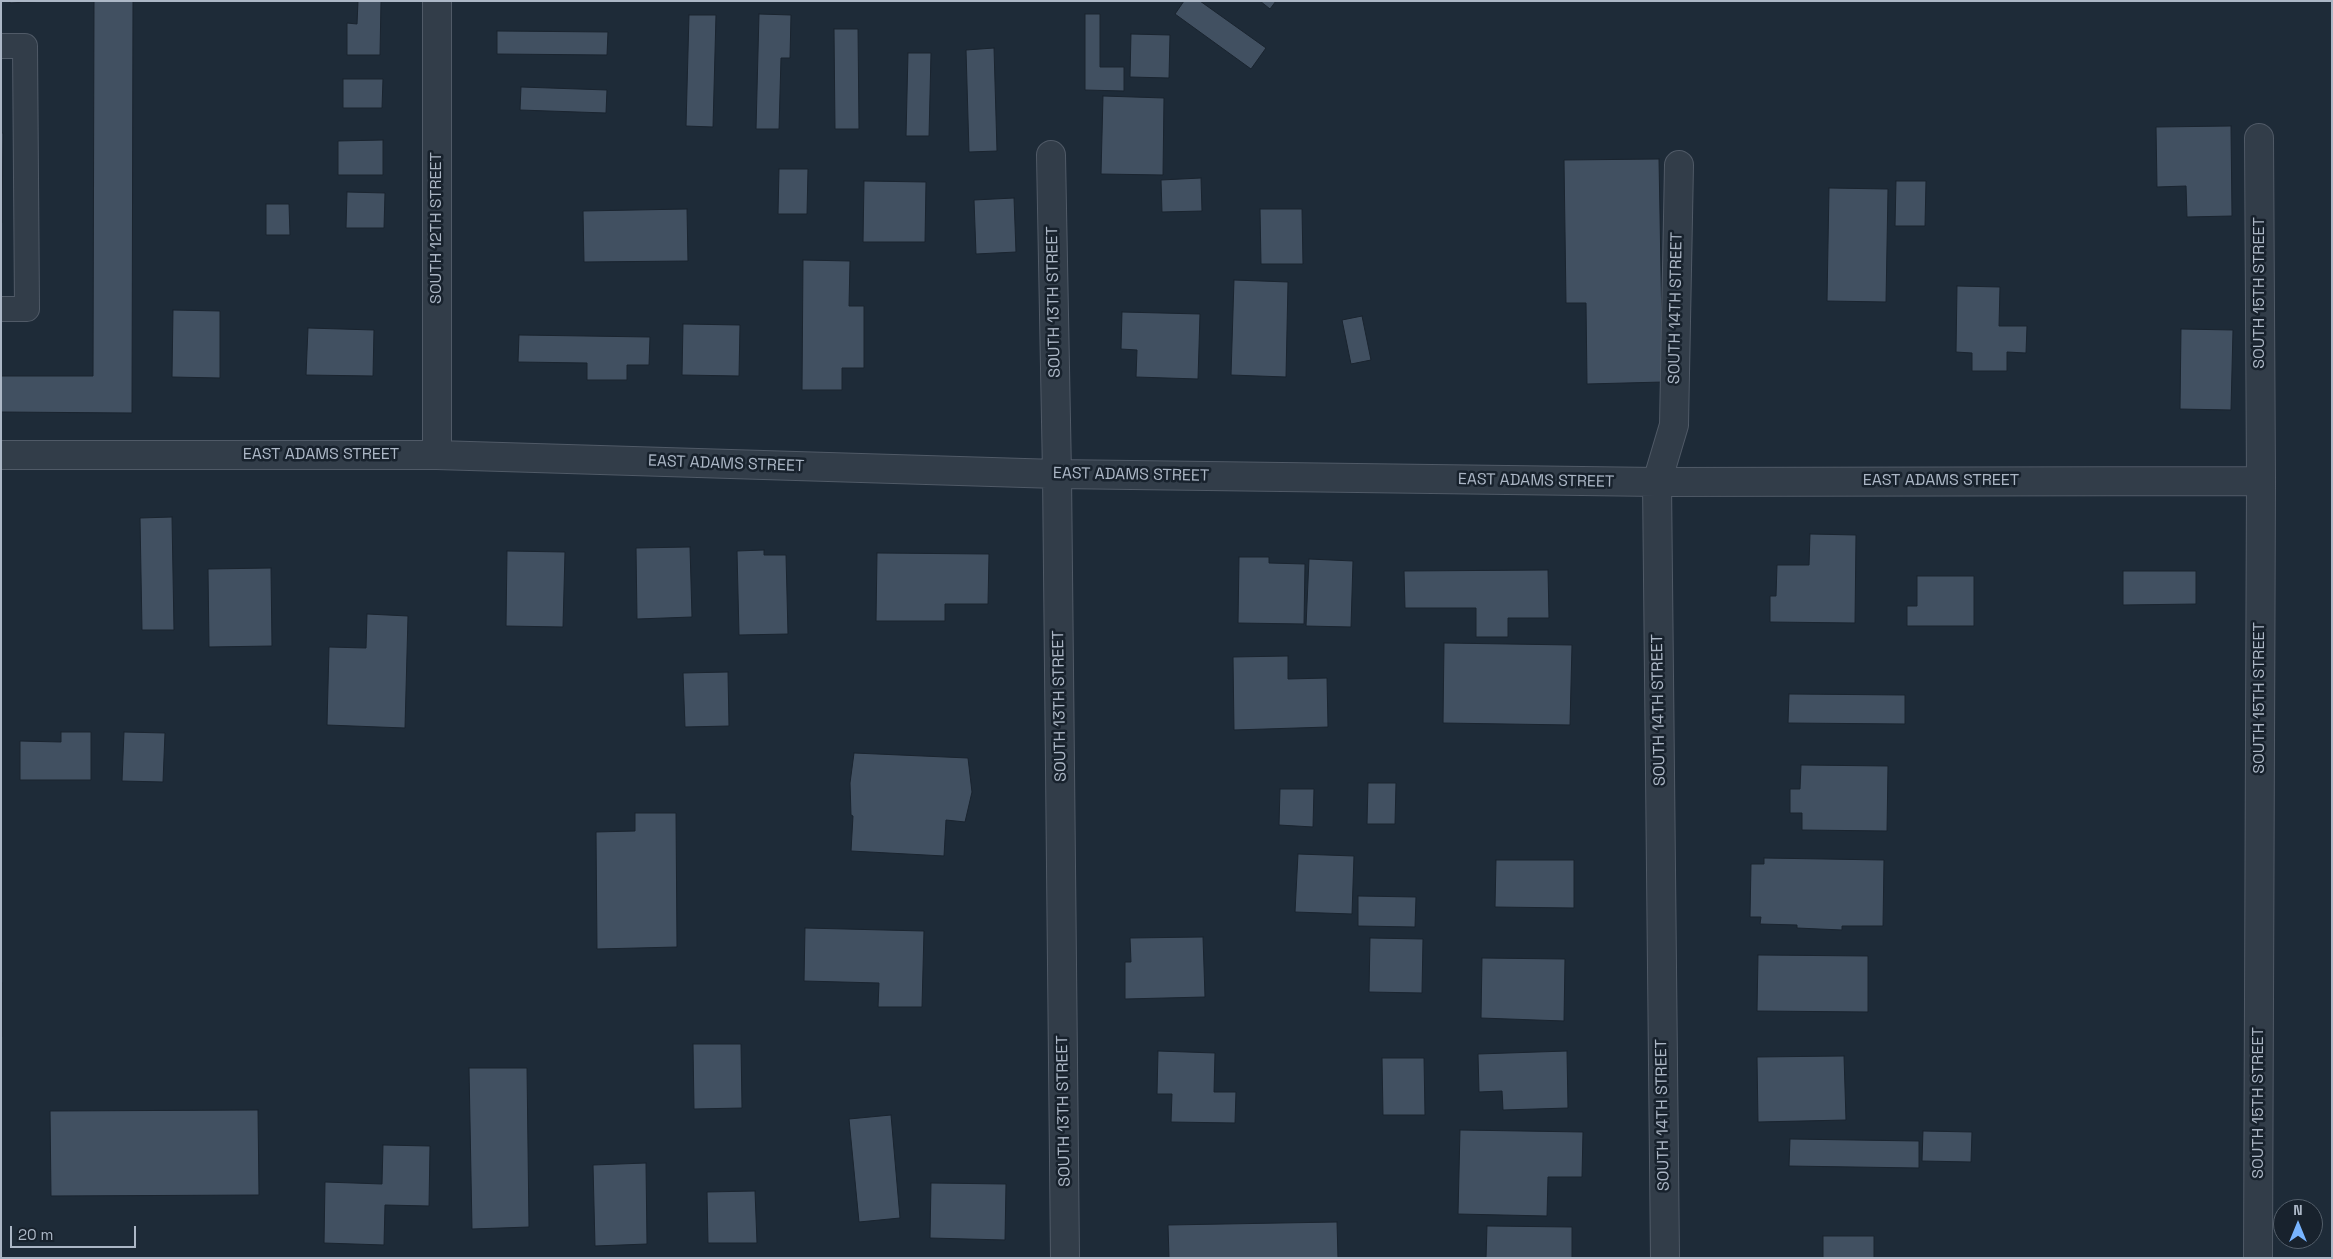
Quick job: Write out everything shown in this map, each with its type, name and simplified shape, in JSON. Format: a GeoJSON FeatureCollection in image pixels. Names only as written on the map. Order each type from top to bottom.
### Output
{"type":"FeatureCollection","features":[{"type":"Feature","properties":{"kind":"street","name":"SOUTH 12TH STREET"},"geometry":{"type":"LineString","coordinates":[[437,1],[437,456]]}},
{"type":"Feature","properties":{"kind":"street","name":"SOUTH 15TH STREET"},"geometry":{"type":"LineString","coordinates":[[2258,138],[2261,481],[2258,1258]]}},
{"type":"Feature","properties":{"kind":"street","name":"SOUTH 13TH STREET"},"geometry":{"type":"LineString","coordinates":[[1051,155],[1057,474],[1065,1258]]}},
{"type":"Feature","properties":{"kind":"street","name":"SOUTH 14TH STREET"},"geometry":{"type":"LineString","coordinates":[[1665,1258],[1657,482],[1674,425],[1679,165]]}},
{"type":"Feature","properties":{"kind":"street","name":"EAST ADAMS STREET"},"geometry":{"type":"LineString","coordinates":[[1,455],[437,456],[1057,474],[1657,482],[2261,481]]}},
{"type":"Feature","properties":{"kind":"lane"},"geometry":{"type":"LineString","coordinates":[[1,46],[25,46],[27,308],[1,309]]}},
{"type":"Feature","properties":{"kind":"building"},"geometry":{"type":"Polygon","coordinates":[[[10,1],[45,1],[10,3],[10,1]]]}},
{"type":"Feature","properties":{"kind":"building"},"geometry":{"type":"Polygon","coordinates":[[[94,1],[133,1],[132,413],[1,412],[1,376],[93,376],[94,1]]]}},
{"type":"Feature","properties":{"kind":"building"},"geometry":{"type":"Polygon","coordinates":[[[358,1],[381,1],[380,55],[347,55],[347,23],[357,24],[358,1]]]}},
{"type":"Feature","properties":{"kind":"building"},"geometry":{"type":"Polygon","coordinates":[[[1184,1],[1200,1],[1266,48],[1251,69],[1175,14],[1184,1]]]}},
{"type":"Feature","properties":{"kind":"building"},"geometry":{"type":"Polygon","coordinates":[[[1260,1],[1276,1],[1270,9],[1260,1]]]}},
{"type":"Feature","properties":{"kind":"building"},"geometry":{"type":"Polygon","coordinates":[[[759,14],[791,15],[790,58],[781,58],[779,129],[756,129],[759,14]]]}},
{"type":"Feature","properties":{"kind":"building"},"geometry":{"type":"Polygon","coordinates":[[[1085,14],[1100,14],[1100,67],[1124,67],[1124,91],[1085,90],[1085,14]]]}},
{"type":"Feature","properties":{"kind":"building"},"geometry":{"type":"Polygon","coordinates":[[[689,15],[716,15],[713,127],[686,126],[689,15]]]}},
{"type":"Feature","properties":{"kind":"building"},"geometry":{"type":"Polygon","coordinates":[[[834,29],[858,29],[859,129],[835,129],[834,29]]]}},
{"type":"Feature","properties":{"kind":"building"},"geometry":{"type":"Polygon","coordinates":[[[497,31],[608,32],[607,55],[497,54],[497,31]]]}},
{"type":"Feature","properties":{"kind":"building"},"geometry":{"type":"Polygon","coordinates":[[[1131,34],[1170,35],[1169,78],[1130,77],[1131,34]]]}},
{"type":"Feature","properties":{"kind":"building"},"geometry":{"type":"Polygon","coordinates":[[[994,48],[997,151],[969,152],[966,50],[994,48]]]}},
{"type":"Feature","properties":{"kind":"building"},"geometry":{"type":"Polygon","coordinates":[[[908,53],[931,53],[929,136],[906,136],[908,53]]]}},
{"type":"Feature","properties":{"kind":"building"},"geometry":{"type":"Polygon","coordinates":[[[343,79],[383,79],[382,108],[343,108],[343,79]]]}},
{"type":"Feature","properties":{"kind":"building"},"geometry":{"type":"Polygon","coordinates":[[[521,87],[607,90],[606,113],[520,110],[521,87]]]}},
{"type":"Feature","properties":{"kind":"building"},"geometry":{"type":"Polygon","coordinates":[[[1103,96],[1164,98],[1163,175],[1101,174],[1103,96]]]}},
{"type":"Feature","properties":{"kind":"building"},"geometry":{"type":"Polygon","coordinates":[[[2231,126],[2232,216],[2187,217],[2186,186],[2157,187],[2156,127],[2231,126]]]}},
{"type":"Feature","properties":{"kind":"building"},"geometry":{"type":"Polygon","coordinates":[[[1,133],[3,133],[2,223],[1,223],[1,133]]]}},
{"type":"Feature","properties":{"kind":"building"},"geometry":{"type":"Polygon","coordinates":[[[383,140],[383,175],[338,175],[338,141],[383,140]]]}},
{"type":"Feature","properties":{"kind":"building"},"geometry":{"type":"Polygon","coordinates":[[[1659,159],[1663,382],[1587,384],[1586,303],[1566,303],[1564,160],[1659,159]]]}},
{"type":"Feature","properties":{"kind":"building"},"geometry":{"type":"Polygon","coordinates":[[[779,169],[808,169],[807,214],[778,214],[779,169]]]}},
{"type":"Feature","properties":{"kind":"building"},"geometry":{"type":"Polygon","coordinates":[[[1201,178],[1202,211],[1162,212],[1161,180],[1201,178]]]}},
{"type":"Feature","properties":{"kind":"building"},"geometry":{"type":"Polygon","coordinates":[[[864,181],[926,182],[925,242],[863,242],[864,181]]]}},
{"type":"Feature","properties":{"kind":"building"},"geometry":{"type":"Polygon","coordinates":[[[1896,181],[1926,181],[1925,226],[1895,226],[1896,181]]]}},
{"type":"Feature","properties":{"kind":"building"},"geometry":{"type":"Polygon","coordinates":[[[1829,188],[1888,189],[1886,302],[1827,301],[1829,188]]]}},
{"type":"Feature","properties":{"kind":"building"},"geometry":{"type":"Polygon","coordinates":[[[347,192],[385,193],[384,228],[346,228],[347,192]]]}},
{"type":"Feature","properties":{"kind":"building"},"geometry":{"type":"Polygon","coordinates":[[[1014,198],[1016,252],[976,254],[974,200],[1014,198]]]}},
{"type":"Feature","properties":{"kind":"building"},"geometry":{"type":"Polygon","coordinates":[[[266,204],[289,204],[290,235],[266,235],[266,204]]]}},
{"type":"Feature","properties":{"kind":"building"},"geometry":{"type":"Polygon","coordinates":[[[687,209],[688,261],[584,262],[583,211],[687,209]]]}},
{"type":"Feature","properties":{"kind":"building"},"geometry":{"type":"Polygon","coordinates":[[[1260,209],[1302,209],[1303,264],[1261,264],[1260,209]]]}},
{"type":"Feature","properties":{"kind":"building"},"geometry":{"type":"Polygon","coordinates":[[[803,260],[850,261],[849,306],[864,306],[864,368],[842,368],[842,390],[802,390],[803,260]]]}},
{"type":"Feature","properties":{"kind":"building"},"geometry":{"type":"Polygon","coordinates":[[[1234,280],[1288,282],[1286,377],[1231,375],[1234,280]]]}},
{"type":"Feature","properties":{"kind":"building"},"geometry":{"type":"Polygon","coordinates":[[[1957,286],[2000,287],[1999,326],[2027,326],[2026,353],[2007,352],[2007,371],[1972,371],[1972,353],[1956,352],[1957,286]]]}},
{"type":"Feature","properties":{"kind":"building"},"geometry":{"type":"Polygon","coordinates":[[[173,310],[220,311],[220,378],[172,377],[173,310]]]}},
{"type":"Feature","properties":{"kind":"building"},"geometry":{"type":"Polygon","coordinates":[[[1122,312],[1200,314],[1198,379],[1136,377],[1137,350],[1121,349],[1122,312]]]}},
{"type":"Feature","properties":{"kind":"building"},"geometry":{"type":"Polygon","coordinates":[[[1362,316],[1371,360],[1351,364],[1342,320],[1362,316]]]}},
{"type":"Feature","properties":{"kind":"building"},"geometry":{"type":"Polygon","coordinates":[[[683,324],[740,325],[739,376],[682,375],[683,324]]]}},
{"type":"Feature","properties":{"kind":"building"},"geometry":{"type":"Polygon","coordinates":[[[308,328],[374,330],[373,376],[306,375],[308,328]]]}},
{"type":"Feature","properties":{"kind":"building"},"geometry":{"type":"Polygon","coordinates":[[[2181,329],[2233,330],[2231,410],[2180,409],[2181,329]]]}},
{"type":"Feature","properties":{"kind":"building"},"geometry":{"type":"Polygon","coordinates":[[[519,335],[650,337],[649,365],[627,365],[627,380],[587,380],[587,363],[518,362],[519,335]]]}},
{"type":"Feature","properties":{"kind":"building"},"geometry":{"type":"Polygon","coordinates":[[[172,517],[174,630],[142,630],[140,518],[172,517]]]}},
{"type":"Feature","properties":{"kind":"building"},"geometry":{"type":"Polygon","coordinates":[[[1810,534],[1856,535],[1855,623],[1770,622],[1770,596],[1776,596],[1777,565],[1809,565],[1810,534]]]}},
{"type":"Feature","properties":{"kind":"building"},"geometry":{"type":"Polygon","coordinates":[[[690,547],[692,617],[637,619],[636,548],[690,547]]]}},
{"type":"Feature","properties":{"kind":"building"},"geometry":{"type":"Polygon","coordinates":[[[764,550],[764,555],[786,555],[788,634],[739,635],[737,551],[764,550]]]}},
{"type":"Feature","properties":{"kind":"building"},"geometry":{"type":"Polygon","coordinates":[[[507,551],[565,552],[563,627],[506,626],[507,551]]]}},
{"type":"Feature","properties":{"kind":"building"},"geometry":{"type":"Polygon","coordinates":[[[877,553],[989,554],[988,604],[945,604],[945,621],[876,621],[877,553]]]}},
{"type":"Feature","properties":{"kind":"building"},"geometry":{"type":"Polygon","coordinates":[[[1239,557],[1269,557],[1269,563],[1305,564],[1304,624],[1238,623],[1239,557]]]}},
{"type":"Feature","properties":{"kind":"building"},"geometry":{"type":"Polygon","coordinates":[[[1309,559],[1353,561],[1351,627],[1306,626],[1309,559]]]}},
{"type":"Feature","properties":{"kind":"building"},"geometry":{"type":"Polygon","coordinates":[[[271,568],[272,646],[209,647],[208,569],[271,568]]]}},
{"type":"Feature","properties":{"kind":"building"},"geometry":{"type":"Polygon","coordinates":[[[1548,570],[1549,618],[1508,618],[1508,637],[1476,637],[1476,608],[1405,608],[1404,571],[1548,570]]]}},
{"type":"Feature","properties":{"kind":"building"},"geometry":{"type":"Polygon","coordinates":[[[2123,571],[2196,571],[2196,604],[2123,605],[2123,571]]]}},
{"type":"Feature","properties":{"kind":"building"},"geometry":{"type":"Polygon","coordinates":[[[1917,576],[1974,576],[1974,626],[1907,626],[1907,606],[1917,606],[1917,576]]]}},
{"type":"Feature","properties":{"kind":"building"},"geometry":{"type":"Polygon","coordinates":[[[367,614],[408,616],[405,728],[327,725],[329,647],[366,648],[367,614]]]}},
{"type":"Feature","properties":{"kind":"building"},"geometry":{"type":"Polygon","coordinates":[[[1444,643],[1572,645],[1570,725],[1443,723],[1444,643]]]}},
{"type":"Feature","properties":{"kind":"building"},"geometry":{"type":"Polygon","coordinates":[[[1288,656],[1288,679],[1327,678],[1328,727],[1234,730],[1233,657],[1288,656]]]}},
{"type":"Feature","properties":{"kind":"building"},"geometry":{"type":"Polygon","coordinates":[[[728,672],[729,726],[685,727],[683,673],[728,672]]]}},
{"type":"Feature","properties":{"kind":"building"},"geometry":{"type":"Polygon","coordinates":[[[1789,694],[1905,695],[1905,724],[1788,723],[1789,694]]]}},
{"type":"Feature","properties":{"kind":"building"},"geometry":{"type":"Polygon","coordinates":[[[61,732],[91,732],[91,780],[20,780],[20,741],[61,742],[61,732]]]}},
{"type":"Feature","properties":{"kind":"building"},"geometry":{"type":"Polygon","coordinates":[[[124,732],[165,733],[163,782],[122,781],[124,732]]]}},
{"type":"Feature","properties":{"kind":"building"},"geometry":{"type":"Polygon","coordinates":[[[854,753],[968,758],[972,792],[965,822],[946,820],[944,856],[851,851],[853,816],[851,815],[850,783],[854,753]]]}},
{"type":"Feature","properties":{"kind":"building"},"geometry":{"type":"Polygon","coordinates":[[[1801,765],[1888,766],[1887,831],[1802,830],[1802,813],[1790,813],[1790,789],[1800,789],[1801,765]]]}},
{"type":"Feature","properties":{"kind":"building"},"geometry":{"type":"Polygon","coordinates":[[[1368,783],[1396,783],[1395,824],[1367,824],[1368,783]]]}},
{"type":"Feature","properties":{"kind":"building"},"geometry":{"type":"Polygon","coordinates":[[[1280,789],[1314,789],[1313,827],[1279,825],[1280,789]]]}},
{"type":"Feature","properties":{"kind":"building"},"geometry":{"type":"Polygon","coordinates":[[[635,813],[676,813],[677,947],[597,949],[596,832],[635,831],[635,813]]]}},
{"type":"Feature","properties":{"kind":"building"},"geometry":{"type":"Polygon","coordinates":[[[1298,854],[1354,856],[1352,914],[1295,912],[1298,854]]]}},
{"type":"Feature","properties":{"kind":"building"},"geometry":{"type":"Polygon","coordinates":[[[1764,858],[1884,860],[1883,926],[1842,926],[1842,930],[1797,928],[1797,925],[1760,924],[1761,917],[1750,917],[1751,864],[1764,864],[1764,858]]]}},
{"type":"Feature","properties":{"kind":"building"},"geometry":{"type":"Polygon","coordinates":[[[1496,860],[1574,860],[1574,908],[1495,907],[1496,860]]]}},
{"type":"Feature","properties":{"kind":"building"},"geometry":{"type":"Polygon","coordinates":[[[1358,896],[1416,897],[1415,927],[1358,926],[1358,896]]]}},
{"type":"Feature","properties":{"kind":"building"},"geometry":{"type":"Polygon","coordinates":[[[805,928],[924,931],[922,1007],[878,1007],[879,983],[804,981],[805,928]]]}},
{"type":"Feature","properties":{"kind":"building"},"geometry":{"type":"Polygon","coordinates":[[[1203,937],[1205,997],[1125,999],[1125,962],[1131,962],[1130,938],[1203,937]]]}},
{"type":"Feature","properties":{"kind":"building"},"geometry":{"type":"Polygon","coordinates":[[[1370,938],[1423,939],[1422,993],[1369,992],[1370,938]]]}},
{"type":"Feature","properties":{"kind":"building"},"geometry":{"type":"Polygon","coordinates":[[[1758,955],[1868,956],[1868,1012],[1757,1011],[1758,955]]]}},
{"type":"Feature","properties":{"kind":"building"},"geometry":{"type":"Polygon","coordinates":[[[1482,958],[1565,959],[1564,1021],[1481,1018],[1482,958]]]}},
{"type":"Feature","properties":{"kind":"building"},"geometry":{"type":"Polygon","coordinates":[[[1,983],[2,1037],[1,1037],[1,983]]]}},
{"type":"Feature","properties":{"kind":"building"},"geometry":{"type":"Polygon","coordinates":[[[693,1044],[741,1044],[742,1108],[694,1109],[693,1044]]]}},
{"type":"Feature","properties":{"kind":"building"},"geometry":{"type":"Polygon","coordinates":[[[1158,1051],[1215,1053],[1214,1092],[1236,1092],[1235,1123],[1171,1122],[1172,1094],[1157,1094],[1158,1051]]]}},
{"type":"Feature","properties":{"kind":"building"},"geometry":{"type":"Polygon","coordinates":[[[1567,1051],[1568,1108],[1503,1110],[1502,1091],[1479,1092],[1478,1054],[1567,1051]]]}},
{"type":"Feature","properties":{"kind":"building"},"geometry":{"type":"Polygon","coordinates":[[[1844,1056],[1846,1120],[1758,1122],[1757,1057],[1844,1056]]]}},
{"type":"Feature","properties":{"kind":"building"},"geometry":{"type":"Polygon","coordinates":[[[1382,1058],[1424,1058],[1425,1115],[1383,1115],[1382,1058]]]}},
{"type":"Feature","properties":{"kind":"building"},"geometry":{"type":"Polygon","coordinates":[[[469,1068],[527,1068],[529,1227],[472,1229],[469,1068]]]}},
{"type":"Feature","properties":{"kind":"building"},"geometry":{"type":"Polygon","coordinates":[[[258,1110],[259,1195],[51,1196],[50,1111],[258,1110]]]}},
{"type":"Feature","properties":{"kind":"building"},"geometry":{"type":"Polygon","coordinates":[[[891,1115],[900,1218],[859,1222],[849,1119],[891,1115]]]}},
{"type":"Feature","properties":{"kind":"building"},"geometry":{"type":"Polygon","coordinates":[[[1460,1130],[1583,1132],[1582,1177],[1548,1177],[1547,1216],[1458,1214],[1460,1130]]]}},
{"type":"Feature","properties":{"kind":"building"},"geometry":{"type":"Polygon","coordinates":[[[1923,1131],[1972,1132],[1971,1162],[1922,1161],[1923,1131]]]}},
{"type":"Feature","properties":{"kind":"building"},"geometry":{"type":"Polygon","coordinates":[[[1790,1139],[1919,1141],[1919,1168],[1789,1166],[1790,1139]]]}},
{"type":"Feature","properties":{"kind":"building"},"geometry":{"type":"Polygon","coordinates":[[[383,1145],[430,1146],[429,1206],[385,1205],[384,1245],[324,1243],[325,1182],[382,1184],[383,1145]]]}},
{"type":"Feature","properties":{"kind":"building"},"geometry":{"type":"Polygon","coordinates":[[[646,1163],[647,1244],[595,1246],[593,1165],[646,1163]]]}},
{"type":"Feature","properties":{"kind":"building"},"geometry":{"type":"Polygon","coordinates":[[[931,1183],[1006,1184],[1005,1240],[930,1238],[931,1183]]]}},
{"type":"Feature","properties":{"kind":"building"},"geometry":{"type":"Polygon","coordinates":[[[755,1191],[757,1243],[708,1243],[707,1192],[755,1191]]]}},
{"type":"Feature","properties":{"kind":"building"},"geometry":{"type":"Polygon","coordinates":[[[1337,1222],[1338,1258],[1169,1258],[1168,1225],[1337,1222]]]}},
{"type":"Feature","properties":{"kind":"building"},"geometry":{"type":"Polygon","coordinates":[[[1487,1226],[1572,1227],[1572,1258],[1486,1258],[1487,1226]]]}},
{"type":"Feature","properties":{"kind":"building"},"geometry":{"type":"Polygon","coordinates":[[[1823,1236],[1874,1236],[1874,1258],[1823,1258],[1823,1236]]]}}]}
